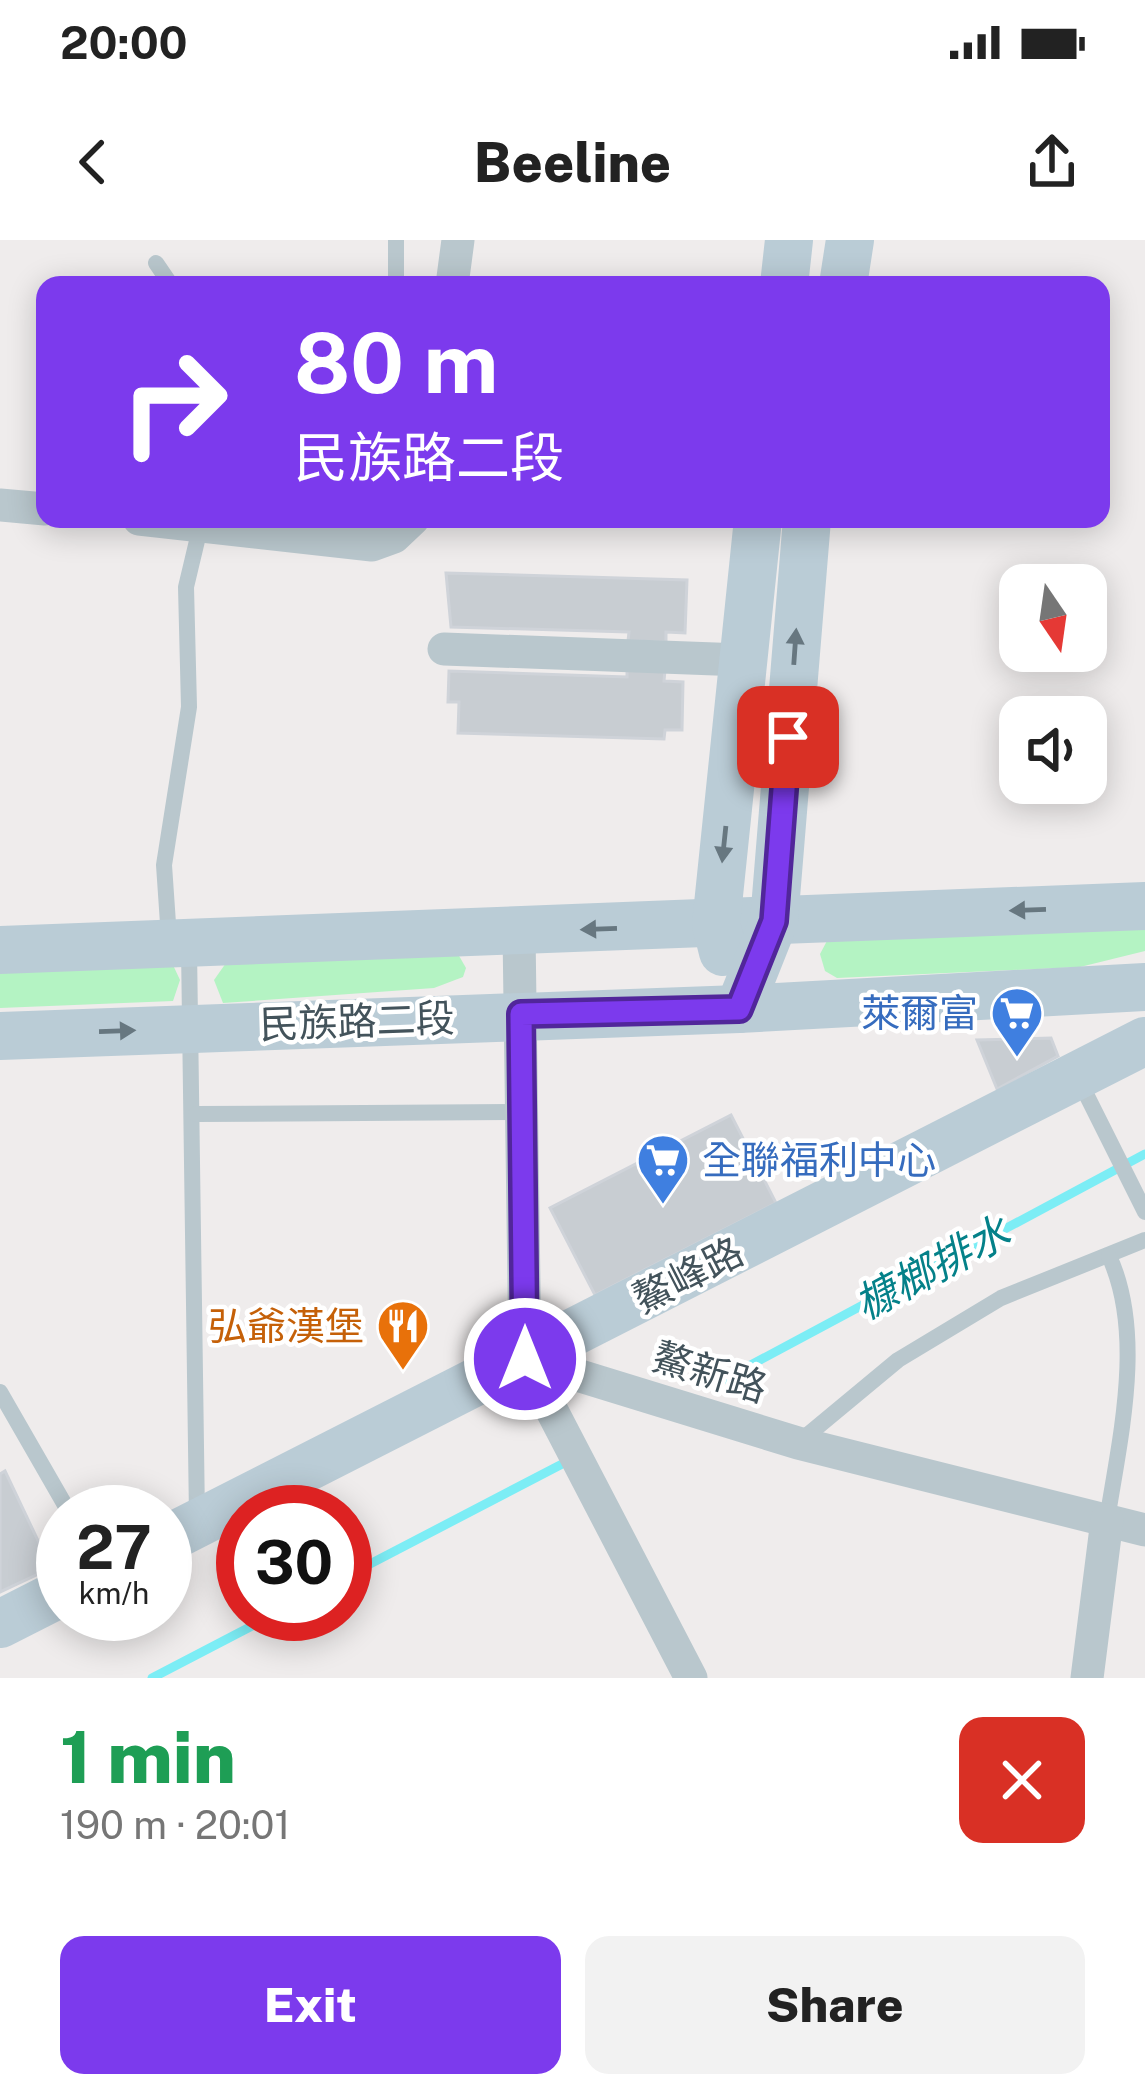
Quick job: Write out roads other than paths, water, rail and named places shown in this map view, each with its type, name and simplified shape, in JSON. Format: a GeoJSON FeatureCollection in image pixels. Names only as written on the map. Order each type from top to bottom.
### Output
{"type":"FeatureCollection","features":[{"type":"Feature","properties":{"kind":"street"},"geometry":{"type":"LineString","coordinates":[[453,276],[458,240]]}},
{"type":"Feature","properties":{"kind":"street"},"geometry":{"type":"LineString","coordinates":[[785,276],[789,240]]}},
{"type":"Feature","properties":{"kind":"street"},"geometry":{"type":"LineString","coordinates":[[844,276],[850,240]]}},
{"type":"Feature","properties":{"kind":"street"},"geometry":{"type":"LineString","coordinates":[[0,505],[36,508]]}},
{"type":"Feature","properties":{"kind":"street"},"geometry":{"type":"LineString","coordinates":[[246,528],[372,545],[404,528]]}},
{"type":"Feature","properties":{"kind":"street"},"geometry":{"type":"LineString","coordinates":[[739,1009],[716,924],[757,528]]}},
{"type":"Feature","properties":{"kind":"street"},"geometry":{"type":"LineString","coordinates":[[739,1009],[774,921],[806,528]]}},
{"type":"Feature","properties":{"kind":"street"},"geometry":{"type":"LineString","coordinates":[[444,650],[742,660]]}},
{"type":"Feature","properties":{"kind":"street"},"geometry":{"type":"LineString","coordinates":[[0,950],[1145,905]]}},
{"type":"Feature","properties":{"kind":"street"},"geometry":{"type":"LineString","coordinates":[[519,932],[525,1359],[692,1678]]}},
{"type":"Feature","properties":{"kind":"street","name":"民族路二段"},"geometry":{"type":"LineString","coordinates":[[0,1036],[739,1009],[1145,987]]}},
{"type":"Feature","properties":{"kind":"street","name":"鰲峰路"},"geometry":{"type":"LineString","coordinates":[[192,1526],[1145,1041]]}},
{"type":"Feature","properties":{"kind":"street","name":"鰲新路"},"geometry":{"type":"LineString","coordinates":[[525,1359],[798,1443],[1145,1530]]}},
{"type":"Feature","properties":{"kind":"street"},"geometry":{"type":"LineString","coordinates":[[1087,1678],[1107,1520]]}},
{"type":"Feature","properties":{"kind":"street"},"geometry":{"type":"LineString","coordinates":[[0,1624],[36,1606]]}},
{"type":"Feature","properties":{"kind":"lane"},"geometry":{"type":"LineString","coordinates":[[396,276],[397,240]]}},
{"type":"Feature","properties":{"kind":"lane"},"geometry":{"type":"LineString","coordinates":[[156,263],[165,276]]}},
{"type":"Feature","properties":{"kind":"lane"},"geometry":{"type":"LineString","coordinates":[[183,1485],[196,1114],[190,1028],[164,866],[189,707],[185,587],[200,528]]}},
{"type":"Feature","properties":{"kind":"lane"},"geometry":{"type":"LineString","coordinates":[[1077,1076],[1145,1212]]}},
{"type":"Feature","properties":{"kind":"lane"},"geometry":{"type":"LineString","coordinates":[[196,1114],[524,1112]]}},
{"type":"Feature","properties":{"kind":"lane"},"geometry":{"type":"LineString","coordinates":[[798,1443],[898,1360],[1001,1298],[1145,1240]]}},
{"type":"Feature","properties":{"kind":"lane"},"geometry":{"type":"LineString","coordinates":[[1107,1520],[1137,1316],[1109,1256]]}},
{"type":"Feature","properties":{"kind":"lane"},"geometry":{"type":"LineString","coordinates":[[0,1392],[53,1485]]}},
{"type":"Feature","properties":{"kind":"waterway","name":"槺榔排水"},"geometry":{"type":"LineString","coordinates":[[719,1382],[1145,1154]]}},
{"type":"Feature","properties":{"kind":"waterway","name":"槺榔排水"},"geometry":{"type":"LineString","coordinates":[[372,1563],[566,1462]]}},
{"type":"Feature","properties":{"kind":"waterway","name":"槺榔排水"},"geometry":{"type":"LineString","coordinates":[[152,1678],[223,1641]]}},
{"type":"Feature","properties":{"kind":"place","name":"萊爾富"},"geometry":{"type":"Point","coordinates":[1017,1059]}},
{"type":"Feature","properties":{"kind":"place","name":"全聯福利中心"},"geometry":{"type":"Point","coordinates":[663,1206]}},
{"type":"Feature","properties":{"kind":"place","name":"弘爺漢堡"},"geometry":{"type":"Point","coordinates":[403,1372]}}]}
